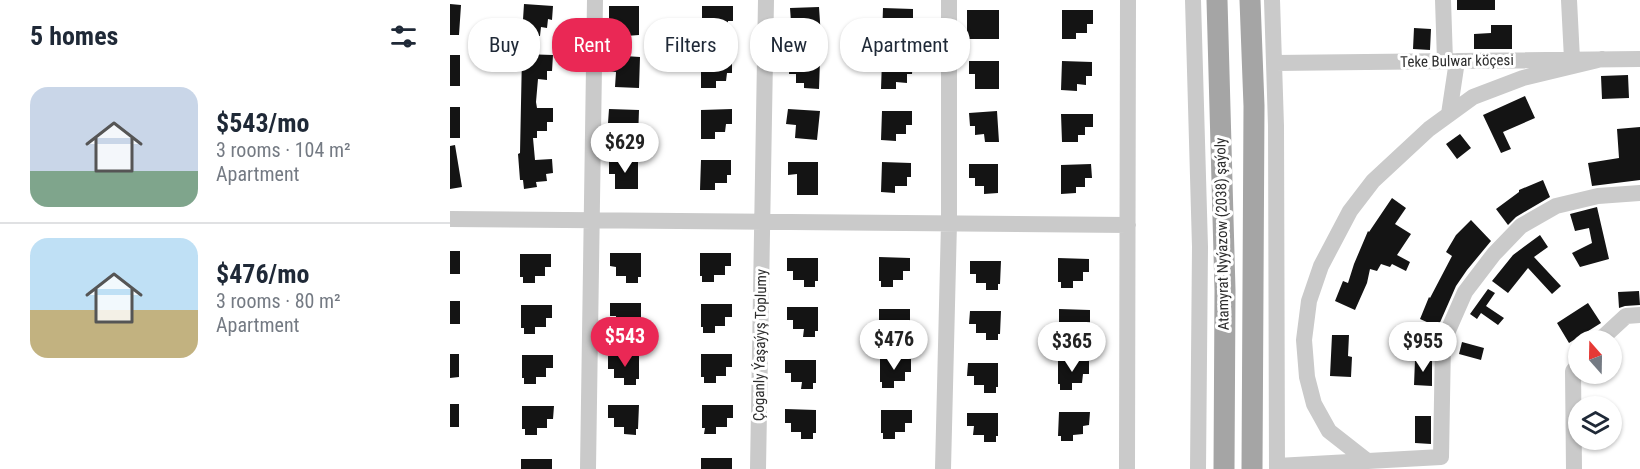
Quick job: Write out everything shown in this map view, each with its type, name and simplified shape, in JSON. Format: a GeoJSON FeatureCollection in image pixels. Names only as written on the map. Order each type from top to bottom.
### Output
{"type":"FeatureCollection","features":[{"type":"Feature","properties":{"kind":"main road","name":"Atamyrat Nyýazow (2038) şaýoly"},"geometry":{"type":"LineString","coordinates":[[1216,0],[1225,290],[1224,469]]}},
{"type":"Feature","properties":{"kind":"main road","name":"Atamyrat Nyýazow (2038) şaýoly"},"geometry":{"type":"LineString","coordinates":[[1250,0],[1254,106],[1252,469]]}},
{"type":"Feature","properties":{"kind":"street"},"geometry":{"type":"LineString","coordinates":[[588,469],[595,0]]}},
{"type":"Feature","properties":{"kind":"street","name":"Çoganly Ýaşaýyş Toplumy"},"geometry":{"type":"LineString","coordinates":[[758,469],[766,0]]}},
{"type":"Feature","properties":{"kind":"street"},"geometry":{"type":"LineString","coordinates":[[943,469],[949,223],[949,0]]}},
{"type":"Feature","properties":{"kind":"street"},"geometry":{"type":"LineString","coordinates":[[1127,469],[1128,0]]}},
{"type":"Feature","properties":{"kind":"street"},"geometry":{"type":"LineString","coordinates":[[1193,0],[1200,247],[1198,469]]}},
{"type":"Feature","properties":{"kind":"street"},"geometry":{"type":"LineString","coordinates":[[1272,0],[1276,149],[1277,468],[1366,460],[1441,463],[1443,342],[1464,292],[1494,254],[1521,226],[1556,206],[1598,196],[1640,193]]}},
{"type":"Feature","properties":{"kind":"street"},"geometry":{"type":"LineString","coordinates":[[1443,0],[1451,61],[1449,114]]}},
{"type":"Feature","properties":{"kind":"street"},"geometry":{"type":"LineString","coordinates":[[1569,0],[1572,59]]}},
{"type":"Feature","properties":{"kind":"street"},"geometry":{"type":"LineString","coordinates":[[1366,460],[1329,431],[1314,404],[1307,377],[1304,340],[1309,301],[1321,266],[1350,211],[1373,181],[1429,129],[1473,97],[1523,78],[1602,59]]}},
{"type":"Feature","properties":{"kind":"street","name":"Teke Bulwar köçesi"},"geometry":{"type":"LineString","coordinates":[[1275,63],[1640,59]]}},
{"type":"Feature","properties":{"kind":"street"},"geometry":{"type":"LineString","coordinates":[[450,219],[1128,225]]}},
{"type":"Feature","properties":{"kind":"street"},"geometry":{"type":"LineString","coordinates":[[1611,330],[1626,316],[1640,315]]}},
{"type":"Feature","properties":{"kind":"street"},"geometry":{"type":"LineString","coordinates":[[1573,384],[1574,469]]}},
{"type":"Feature","properties":{"kind":"building"},"geometry":{"type":"Polygon","coordinates":[[[1457,0],[1495,0],[1495,10],[1457,10],[1457,0]]]}},
{"type":"Feature","properties":{"kind":"building"},"geometry":{"type":"Polygon","coordinates":[[[450,4],[461,5],[459,35],[450,35],[450,4]]]}},
{"type":"Feature","properties":{"kind":"building"},"geometry":{"type":"Polygon","coordinates":[[[524,4],[553,6],[552,20],[548,19],[547,28],[541,27],[540,36],[540,18],[523,18],[524,4]]]}},
{"type":"Feature","properties":{"kind":"building"},"geometry":{"type":"Polygon","coordinates":[[[609,6],[639,6],[639,35],[632,36],[632,18],[609,18],[609,6]]]}},
{"type":"Feature","properties":{"kind":"building"},"geometry":{"type":"Polygon","coordinates":[[[702,6],[733,6],[733,18],[702,18],[702,6]]]}},
{"type":"Feature","properties":{"kind":"building"},"geometry":{"type":"Polygon","coordinates":[[[819,7],[820,18],[791,18],[790,8],[819,7]]]}},
{"type":"Feature","properties":{"kind":"building"},"geometry":{"type":"Polygon","coordinates":[[[883,8],[913,9],[913,18],[883,18],[883,8]]]}},
{"type":"Feature","properties":{"kind":"building"},"geometry":{"type":"Polygon","coordinates":[[[967,10],[999,10],[999,39],[970,39],[970,18],[967,18],[967,10]]]}},
{"type":"Feature","properties":{"kind":"building"},"geometry":{"type":"Polygon","coordinates":[[[1062,10],[1093,10],[1093,24],[1087,24],[1087,33],[1076,33],[1076,39],[1062,39],[1062,10]]]}},
{"type":"Feature","properties":{"kind":"building"},"geometry":{"type":"Polygon","coordinates":[[[1491,25],[1512,25],[1512,49],[1474,49],[1474,34],[1491,33],[1491,25]]]}},
{"type":"Feature","properties":{"kind":"building"},"geometry":{"type":"Polygon","coordinates":[[[1414,28],[1431,29],[1430,50],[1413,49],[1414,28]]]}},
{"type":"Feature","properties":{"kind":"building"},"geometry":{"type":"Polygon","coordinates":[[[450,55],[460,55],[460,86],[450,86],[450,55]]]}},
{"type":"Feature","properties":{"kind":"building"},"geometry":{"type":"Polygon","coordinates":[[[540,55],[552,55],[552,71],[547,71],[547,80],[538,79],[536,102],[537,108],[553,108],[553,122],[547,122],[547,131],[537,131],[537,138],[533,138],[535,160],[552,159],[553,173],[546,174],[547,181],[536,182],[537,187],[524,189],[523,180],[520,180],[518,154],[520,153],[522,72],[540,72],[540,55]]]}},
{"type":"Feature","properties":{"kind":"building"},"geometry":{"type":"Polygon","coordinates":[[[632,56],[640,57],[639,88],[615,87],[616,72],[632,72],[632,56]]]}},
{"type":"Feature","properties":{"kind":"building"},"geometry":{"type":"Polygon","coordinates":[[[970,61],[999,61],[999,89],[975,89],[975,74],[969,74],[970,61]]]}},
{"type":"Feature","properties":{"kind":"building"},"geometry":{"type":"Polygon","coordinates":[[[1062,61],[1092,62],[1092,76],[1086,76],[1086,85],[1077,84],[1077,91],[1061,90],[1062,61]]]}},
{"type":"Feature","properties":{"kind":"building"},"geometry":{"type":"Polygon","coordinates":[[[701,72],[732,72],[727,73],[726,81],[716,81],[716,88],[701,88],[701,72]]]}},
{"type":"Feature","properties":{"kind":"building"},"geometry":{"type":"Polygon","coordinates":[[[789,72],[820,72],[819,89],[804,88],[804,83],[796,83],[796,74],[789,74],[789,72]]]}},
{"type":"Feature","properties":{"kind":"building"},"geometry":{"type":"Polygon","coordinates":[[[882,72],[912,72],[912,74],[907,74],[907,83],[896,82],[896,89],[881,89],[882,72]]]}},
{"type":"Feature","properties":{"kind":"building"},"geometry":{"type":"Polygon","coordinates":[[[1628,75],[1629,98],[1602,99],[1601,76],[1628,75]]]}},
{"type":"Feature","properties":{"kind":"building"},"geometry":{"type":"Polygon","coordinates":[[[1525,96],[1535,118],[1503,132],[1511,149],[1501,153],[1483,115],[1525,96]]]}},
{"type":"Feature","properties":{"kind":"building"},"geometry":{"type":"Polygon","coordinates":[[[450,107],[460,107],[460,138],[450,138],[450,107]]]}},
{"type":"Feature","properties":{"kind":"building"},"geometry":{"type":"Polygon","coordinates":[[[609,109],[639,110],[638,138],[614,137],[614,123],[608,123],[609,109]]]}},
{"type":"Feature","properties":{"kind":"building"},"geometry":{"type":"Polygon","coordinates":[[[732,109],[732,124],[726,124],[725,132],[715,132],[715,139],[701,139],[701,110],[732,109]]]}},
{"type":"Feature","properties":{"kind":"building"},"geometry":{"type":"Polygon","coordinates":[[[788,109],[820,111],[817,140],[795,138],[796,125],[786,124],[788,109]]]}},
{"type":"Feature","properties":{"kind":"building"},"geometry":{"type":"Polygon","coordinates":[[[882,111],[912,111],[912,125],[906,125],[906,134],[896,134],[896,141],[881,140],[882,111]]]}},
{"type":"Feature","properties":{"kind":"building"},"geometry":{"type":"Polygon","coordinates":[[[997,111],[999,142],[985,142],[984,134],[975,135],[975,126],[970,126],[969,113],[997,111]]]}},
{"type":"Feature","properties":{"kind":"building"},"geometry":{"type":"Polygon","coordinates":[[[1061,114],[1093,114],[1093,127],[1085,127],[1085,135],[1078,135],[1078,142],[1062,142],[1061,114]]]}},
{"type":"Feature","properties":{"kind":"building"},"geometry":{"type":"Polygon","coordinates":[[[1640,127],[1640,180],[1592,186],[1588,163],[1619,158],[1617,129],[1640,127]]]}},
{"type":"Feature","properties":{"kind":"building"},"geometry":{"type":"Polygon","coordinates":[[[1460,134],[1471,148],[1457,159],[1446,144],[1460,134]]]}},
{"type":"Feature","properties":{"kind":"building"},"geometry":{"type":"Polygon","coordinates":[[[455,145],[462,187],[450,189],[450,146],[455,145]]]}},
{"type":"Feature","properties":{"kind":"building"},"geometry":{"type":"Polygon","coordinates":[[[609,160],[638,160],[638,189],[615,189],[615,174],[609,174],[609,160]]]}},
{"type":"Feature","properties":{"kind":"building"},"geometry":{"type":"Polygon","coordinates":[[[701,160],[731,160],[731,175],[727,175],[727,183],[715,183],[715,190],[700,190],[701,160]]]}},
{"type":"Feature","properties":{"kind":"building"},"geometry":{"type":"Polygon","coordinates":[[[788,162],[818,162],[818,195],[797,195],[797,174],[788,175],[788,162]]]}},
{"type":"Feature","properties":{"kind":"building"},"geometry":{"type":"Polygon","coordinates":[[[882,162],[911,163],[911,177],[907,177],[907,186],[895,186],[895,193],[881,192],[882,162]]]}},
{"type":"Feature","properties":{"kind":"building"},"geometry":{"type":"Polygon","coordinates":[[[969,164],[998,164],[998,193],[984,194],[984,186],[975,186],[975,178],[969,178],[969,164]]]}},
{"type":"Feature","properties":{"kind":"building"},"geometry":{"type":"Polygon","coordinates":[[[1091,164],[1092,178],[1085,178],[1085,187],[1076,187],[1076,193],[1061,194],[1061,165],[1091,164]]]}},
{"type":"Feature","properties":{"kind":"building"},"geometry":{"type":"Polygon","coordinates":[[[1543,180],[1550,197],[1516,217],[1508,225],[1496,209],[1519,190],[1543,180]]]}},
{"type":"Feature","properties":{"kind":"building"},"geometry":{"type":"Polygon","coordinates":[[[1392,198],[1406,208],[1395,224],[1411,234],[1397,255],[1410,262],[1406,271],[1392,264],[1390,267],[1381,264],[1377,271],[1370,269],[1367,283],[1355,310],[1335,301],[1343,281],[1348,283],[1368,231],[1392,198]]]}},
{"type":"Feature","properties":{"kind":"building"},"geometry":{"type":"Polygon","coordinates":[[[1597,207],[1609,259],[1580,267],[1572,253],[1592,243],[1589,228],[1575,231],[1570,214],[1597,207]]]}},
{"type":"Feature","properties":{"kind":"building"},"geometry":{"type":"Polygon","coordinates":[[[1471,220],[1491,241],[1456,286],[1438,327],[1420,319],[1429,297],[1452,256],[1446,252],[1456,235],[1471,220]]]}},
{"type":"Feature","properties":{"kind":"building"},"geometry":{"type":"Polygon","coordinates":[[[1540,235],[1548,247],[1534,257],[1561,286],[1552,294],[1528,268],[1508,293],[1492,281],[1513,255],[1540,235]]]}},
{"type":"Feature","properties":{"kind":"building"},"geometry":{"type":"Polygon","coordinates":[[[450,251],[460,251],[460,274],[450,274],[450,251]]]}},
{"type":"Feature","properties":{"kind":"building"},"geometry":{"type":"Polygon","coordinates":[[[610,253],[641,253],[641,277],[638,277],[638,283],[626,283],[626,276],[616,276],[616,267],[610,266],[610,253]]]}},
{"type":"Feature","properties":{"kind":"building"},"geometry":{"type":"Polygon","coordinates":[[[700,253],[731,253],[731,266],[725,266],[725,275],[714,275],[714,282],[702,282],[700,253]]]}},
{"type":"Feature","properties":{"kind":"building"},"geometry":{"type":"Polygon","coordinates":[[[520,254],[551,254],[551,267],[545,267],[545,276],[535,276],[535,283],[523,283],[523,277],[520,277],[520,254]]]}},
{"type":"Feature","properties":{"kind":"building"},"geometry":{"type":"Polygon","coordinates":[[[879,257],[910,258],[910,271],[903,271],[903,280],[893,280],[893,287],[881,287],[879,257]]]}},
{"type":"Feature","properties":{"kind":"building"},"geometry":{"type":"Polygon","coordinates":[[[787,258],[818,258],[818,281],[815,281],[815,287],[804,287],[804,280],[793,280],[793,271],[787,271],[787,258]]]}},
{"type":"Feature","properties":{"kind":"building"},"geometry":{"type":"Polygon","coordinates":[[[1058,258],[1089,259],[1089,272],[1083,272],[1083,281],[1073,281],[1073,288],[1061,288],[1061,282],[1058,282],[1058,258]]]}},
{"type":"Feature","properties":{"kind":"building"},"geometry":{"type":"Polygon","coordinates":[[[970,261],[1001,261],[998,290],[986,290],[986,283],[976,283],[976,274],[970,274],[970,261]]]}},
{"type":"Feature","properties":{"kind":"building"},"geometry":{"type":"Polygon","coordinates":[[[1488,289],[1495,293],[1486,306],[1504,318],[1498,325],[1481,313],[1477,319],[1470,314],[1488,289]]]}},
{"type":"Feature","properties":{"kind":"building"},"geometry":{"type":"Polygon","coordinates":[[[1639,291],[1640,305],[1619,308],[1618,292],[1639,291]]]}},
{"type":"Feature","properties":{"kind":"building"},"geometry":{"type":"Polygon","coordinates":[[[450,301],[460,301],[460,324],[450,324],[450,301]]]}},
{"type":"Feature","properties":{"kind":"building"},"geometry":{"type":"Polygon","coordinates":[[[610,303],[641,303],[641,327],[638,326],[638,332],[626,332],[626,325],[616,325],[616,316],[610,316],[610,303]]]}},
{"type":"Feature","properties":{"kind":"building"},"geometry":{"type":"Polygon","coordinates":[[[1588,303],[1601,323],[1590,330],[1568,330],[1568,341],[1557,323],[1588,303]]]}},
{"type":"Feature","properties":{"kind":"building"},"geometry":{"type":"Polygon","coordinates":[[[701,304],[732,304],[732,317],[725,317],[725,326],[715,326],[715,333],[703,333],[701,304]]]}},
{"type":"Feature","properties":{"kind":"building"},"geometry":{"type":"Polygon","coordinates":[[[521,305],[552,305],[552,318],[546,318],[546,327],[535,327],[535,334],[524,334],[524,328],[521,328],[521,305]]]}},
{"type":"Feature","properties":{"kind":"building"},"geometry":{"type":"Polygon","coordinates":[[[787,307],[818,307],[818,331],[815,331],[815,337],[803,337],[804,329],[793,329],[793,320],[787,320],[787,307]]]}},
{"type":"Feature","properties":{"kind":"building"},"geometry":{"type":"Polygon","coordinates":[[[879,309],[910,309],[910,322],[904,322],[904,331],[894,331],[894,338],[882,338],[882,332],[879,332],[879,309]]]}},
{"type":"Feature","properties":{"kind":"building"},"geometry":{"type":"Polygon","coordinates":[[[1059,309],[1090,310],[1090,323],[1084,323],[1084,332],[1073,332],[1073,339],[1061,339],[1059,309]]]}},
{"type":"Feature","properties":{"kind":"building"},"geometry":{"type":"Polygon","coordinates":[[[970,311],[1001,311],[998,340],[986,340],[986,333],[976,333],[976,324],[969,324],[970,311]]]}},
{"type":"Feature","properties":{"kind":"building"},"geometry":{"type":"Polygon","coordinates":[[[1332,335],[1349,335],[1348,356],[1352,357],[1351,377],[1330,376],[1332,335]]]}},
{"type":"Feature","properties":{"kind":"building"},"geometry":{"type":"Polygon","coordinates":[[[1462,342],[1484,348],[1481,360],[1459,354],[1462,342]]]}},
{"type":"Feature","properties":{"kind":"building"},"geometry":{"type":"Polygon","coordinates":[[[450,354],[459,354],[459,377],[450,378],[450,354]]]}},
{"type":"Feature","properties":{"kind":"building"},"geometry":{"type":"Polygon","coordinates":[[[701,354],[732,354],[732,367],[726,367],[726,376],[716,376],[716,383],[704,383],[704,377],[701,377],[701,354]]]}},
{"type":"Feature","properties":{"kind":"building"},"geometry":{"type":"Polygon","coordinates":[[[522,355],[553,355],[553,368],[546,368],[546,377],[536,377],[536,384],[524,384],[522,355]]]}},
{"type":"Feature","properties":{"kind":"building"},"geometry":{"type":"Polygon","coordinates":[[[608,356],[639,356],[639,379],[636,379],[636,385],[624,385],[624,378],[614,378],[614,369],[608,369],[608,356]]]}},
{"type":"Feature","properties":{"kind":"building"},"geometry":{"type":"Polygon","coordinates":[[[880,359],[911,359],[911,372],[905,372],[905,381],[894,381],[894,388],[882,388],[880,359]]]}},
{"type":"Feature","properties":{"kind":"building"},"geometry":{"type":"Polygon","coordinates":[[[785,360],[816,360],[816,383],[813,383],[813,389],[801,389],[802,382],[791,382],[791,373],[785,373],[785,360]]]}},
{"type":"Feature","properties":{"kind":"building"},"geometry":{"type":"Polygon","coordinates":[[[1415,360],[1432,360],[1432,386],[1414,385],[1415,360]]]}},
{"type":"Feature","properties":{"kind":"building"},"geometry":{"type":"Polygon","coordinates":[[[1058,361],[1089,361],[1089,374],[1083,374],[1082,383],[1072,383],[1072,390],[1060,390],[1058,361]]]}},
{"type":"Feature","properties":{"kind":"building"},"geometry":{"type":"Polygon","coordinates":[[[968,363],[998,363],[996,393],[984,393],[984,385],[974,385],[974,376],[967,376],[968,363]]]}},
{"type":"Feature","properties":{"kind":"building"},"geometry":{"type":"Polygon","coordinates":[[[450,404],[459,404],[459,427],[450,427],[450,404]]]}},
{"type":"Feature","properties":{"kind":"building"},"geometry":{"type":"Polygon","coordinates":[[[608,405],[639,405],[636,435],[624,434],[624,427],[614,427],[614,418],[608,418],[608,405]]]}},
{"type":"Feature","properties":{"kind":"building"},"geometry":{"type":"Polygon","coordinates":[[[702,405],[733,405],[733,418],[727,418],[727,427],[716,427],[716,434],[704,434],[702,405]]]}},
{"type":"Feature","properties":{"kind":"building"},"geometry":{"type":"Polygon","coordinates":[[[522,406],[554,406],[553,419],[547,419],[547,428],[537,428],[537,435],[525,435],[525,429],[522,429],[522,406]]]}},
{"type":"Feature","properties":{"kind":"building"},"geometry":{"type":"Polygon","coordinates":[[[785,409],[816,410],[816,433],[813,433],[813,439],[801,439],[801,432],[791,432],[791,423],[785,423],[785,409]]]}},
{"type":"Feature","properties":{"kind":"building"},"geometry":{"type":"Polygon","coordinates":[[[881,410],[912,410],[912,423],[905,423],[905,432],[895,432],[895,439],[883,439],[881,410]]]}},
{"type":"Feature","properties":{"kind":"building"},"geometry":{"type":"Polygon","coordinates":[[[1059,412],[1090,412],[1089,425],[1083,426],[1083,434],[1073,435],[1073,441],[1061,441],[1061,436],[1058,436],[1059,412]]]}},
{"type":"Feature","properties":{"kind":"building"},"geometry":{"type":"Polygon","coordinates":[[[967,413],[998,413],[996,442],[984,442],[984,435],[973,435],[974,426],[967,426],[967,413]]]}},
{"type":"Feature","properties":{"kind":"building"},"geometry":{"type":"Polygon","coordinates":[[[1415,416],[1431,416],[1431,444],[1415,443],[1415,416]]]}},
{"type":"Feature","properties":{"kind":"building"},"geometry":{"type":"Polygon","coordinates":[[[701,458],[732,458],[732,469],[701,469],[701,458]]]}},
{"type":"Feature","properties":{"kind":"building"},"geometry":{"type":"Polygon","coordinates":[[[521,459],[552,459],[552,469],[521,469],[521,459]]]}}]}
